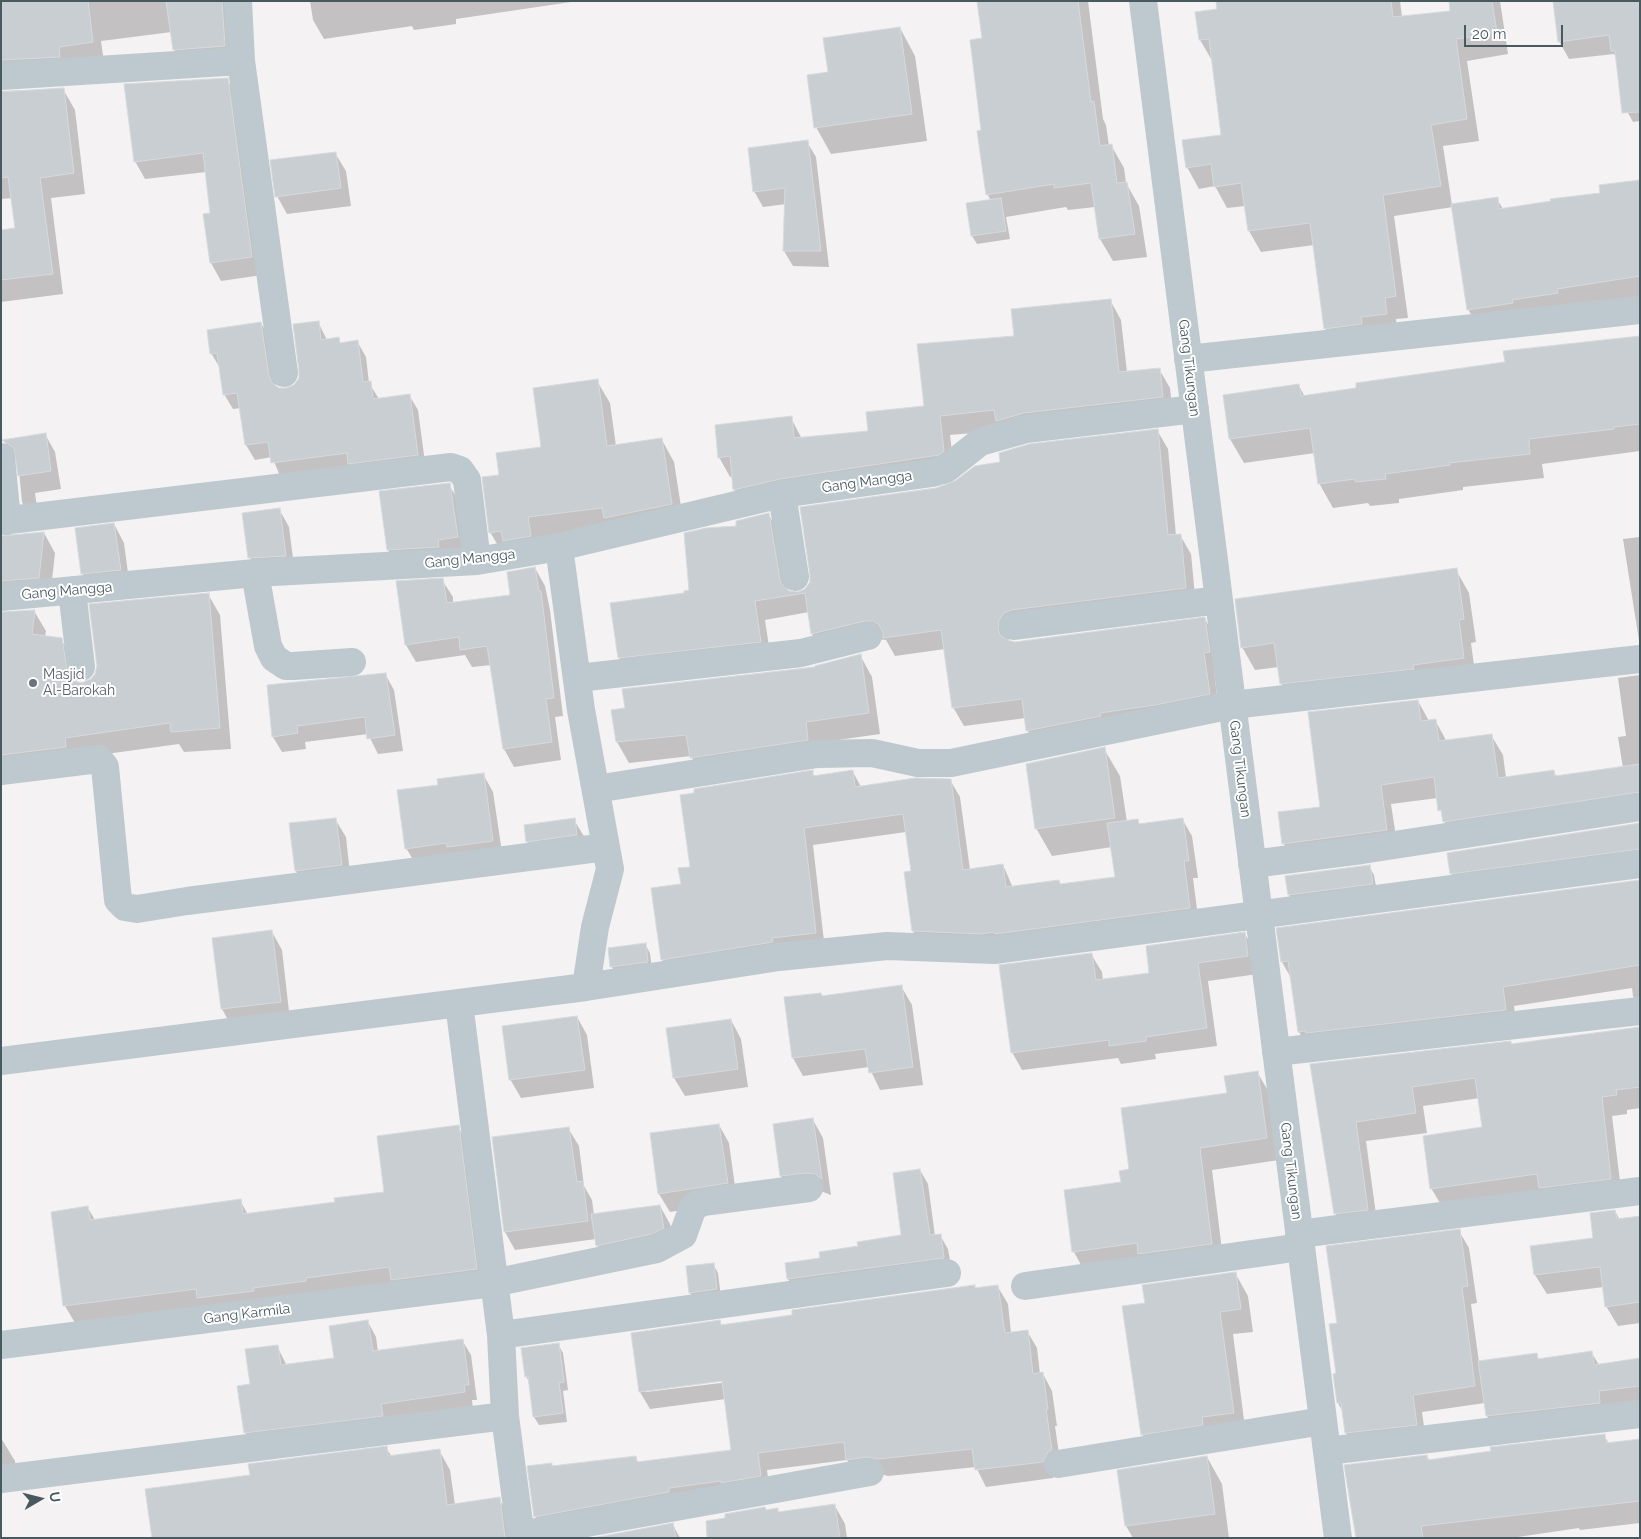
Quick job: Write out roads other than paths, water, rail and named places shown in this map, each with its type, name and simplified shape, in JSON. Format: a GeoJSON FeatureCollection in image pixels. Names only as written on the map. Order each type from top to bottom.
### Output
{"type":"FeatureCollection","features":[{"type":"Feature","properties":{"kind":"street"},"geometry":{"type":"LineString","coordinates":[[238,1],[241,61],[284,373]]}},
{"type":"Feature","properties":{"kind":"street","name":"Gang Tikungan"},"geometry":{"type":"LineString","coordinates":[[1143,1],[1338,1538]]}},
{"type":"Feature","properties":{"kind":"street"},"geometry":{"type":"LineString","coordinates":[[1,76],[241,61]]}},
{"type":"Feature","properties":{"kind":"street"},"geometry":{"type":"LineString","coordinates":[[1188,359],[1640,310]]}},
{"type":"Feature","properties":{"kind":"street","name":"Gang Mangga"},"geometry":{"type":"LineString","coordinates":[[1,597],[255,573],[477,561],[559,548],[782,494],[932,473],[946,469],[980,442],[1026,430],[1194,409]]}},
{"type":"Feature","properties":{"kind":"street"},"geometry":{"type":"LineString","coordinates":[[1,457],[4,521],[451,467],[460,470],[467,480],[477,561]]}},
{"type":"Feature","properties":{"kind":"street"},"geometry":{"type":"LineString","coordinates":[[782,494],[794,577]]}},
{"type":"Feature","properties":{"kind":"street"},"geometry":{"type":"LineString","coordinates":[[559,548],[578,678],[610,869],[595,927],[586,987]]}},
{"type":"Feature","properties":{"kind":"street"},"geometry":{"type":"LineString","coordinates":[[255,573],[268,646],[274,658],[286,666],[352,662]]}},
{"type":"Feature","properties":{"kind":"street"},"geometry":{"type":"LineString","coordinates":[[72,591],[81,667]]}},
{"type":"Feature","properties":{"kind":"street"},"geometry":{"type":"LineString","coordinates":[[1013,626],[1218,600]]}},
{"type":"Feature","properties":{"kind":"street"},"geometry":{"type":"LineString","coordinates":[[578,678],[801,653],[868,636]]}},
{"type":"Feature","properties":{"kind":"street"},"geometry":{"type":"LineString","coordinates":[[596,789],[817,754],[872,753],[918,763],[952,763],[1232,705],[1640,659]]}},
{"type":"Feature","properties":{"kind":"street"},"geometry":{"type":"LineString","coordinates":[[1,770],[99,759],[105,767],[118,900],[125,907],[137,909],[606,847]]}},
{"type":"Feature","properties":{"kind":"street"},"geometry":{"type":"LineString","coordinates":[[1252,864],[1362,850],[1640,807]]}},
{"type":"Feature","properties":{"kind":"street"},"geometry":{"type":"LineString","coordinates":[[1,1061],[586,987],[779,957],[887,946],[994,950],[1640,864]]}},
{"type":"Feature","properties":{"kind":"street"},"geometry":{"type":"LineString","coordinates":[[459,1003],[470,1105],[500,1334],[505,1416],[521,1536],[870,1472]]}},
{"type":"Feature","properties":{"kind":"street"},"geometry":{"type":"LineString","coordinates":[[1276,1050],[1640,1011]]}},
{"type":"Feature","properties":{"kind":"street","name":"Gang Karmila"},"geometry":{"type":"LineString","coordinates":[[1,1345],[493,1283],[656,1249],[683,1235],[693,1207],[703,1202],[809,1188]]}},
{"type":"Feature","properties":{"kind":"street"},"geometry":{"type":"LineString","coordinates":[[1025,1286],[1300,1241],[1640,1191]]}},
{"type":"Feature","properties":{"kind":"street"},"geometry":{"type":"LineString","coordinates":[[500,1334],[947,1273]]}},
{"type":"Feature","properties":{"kind":"street"},"geometry":{"type":"LineString","coordinates":[[1327,1451],[1640,1414]]}},
{"type":"Feature","properties":{"kind":"street"},"geometry":{"type":"LineString","coordinates":[[1,1479],[505,1416]]}},
{"type":"Feature","properties":{"kind":"street"},"geometry":{"type":"LineString","coordinates":[[1058,1464],[1323,1421]]}},
{"type":"Feature","properties":{"kind":"place","name":"Masjid Al-Barokah"},"geometry":{"type":"Point","coordinates":[33,683]}}]}
